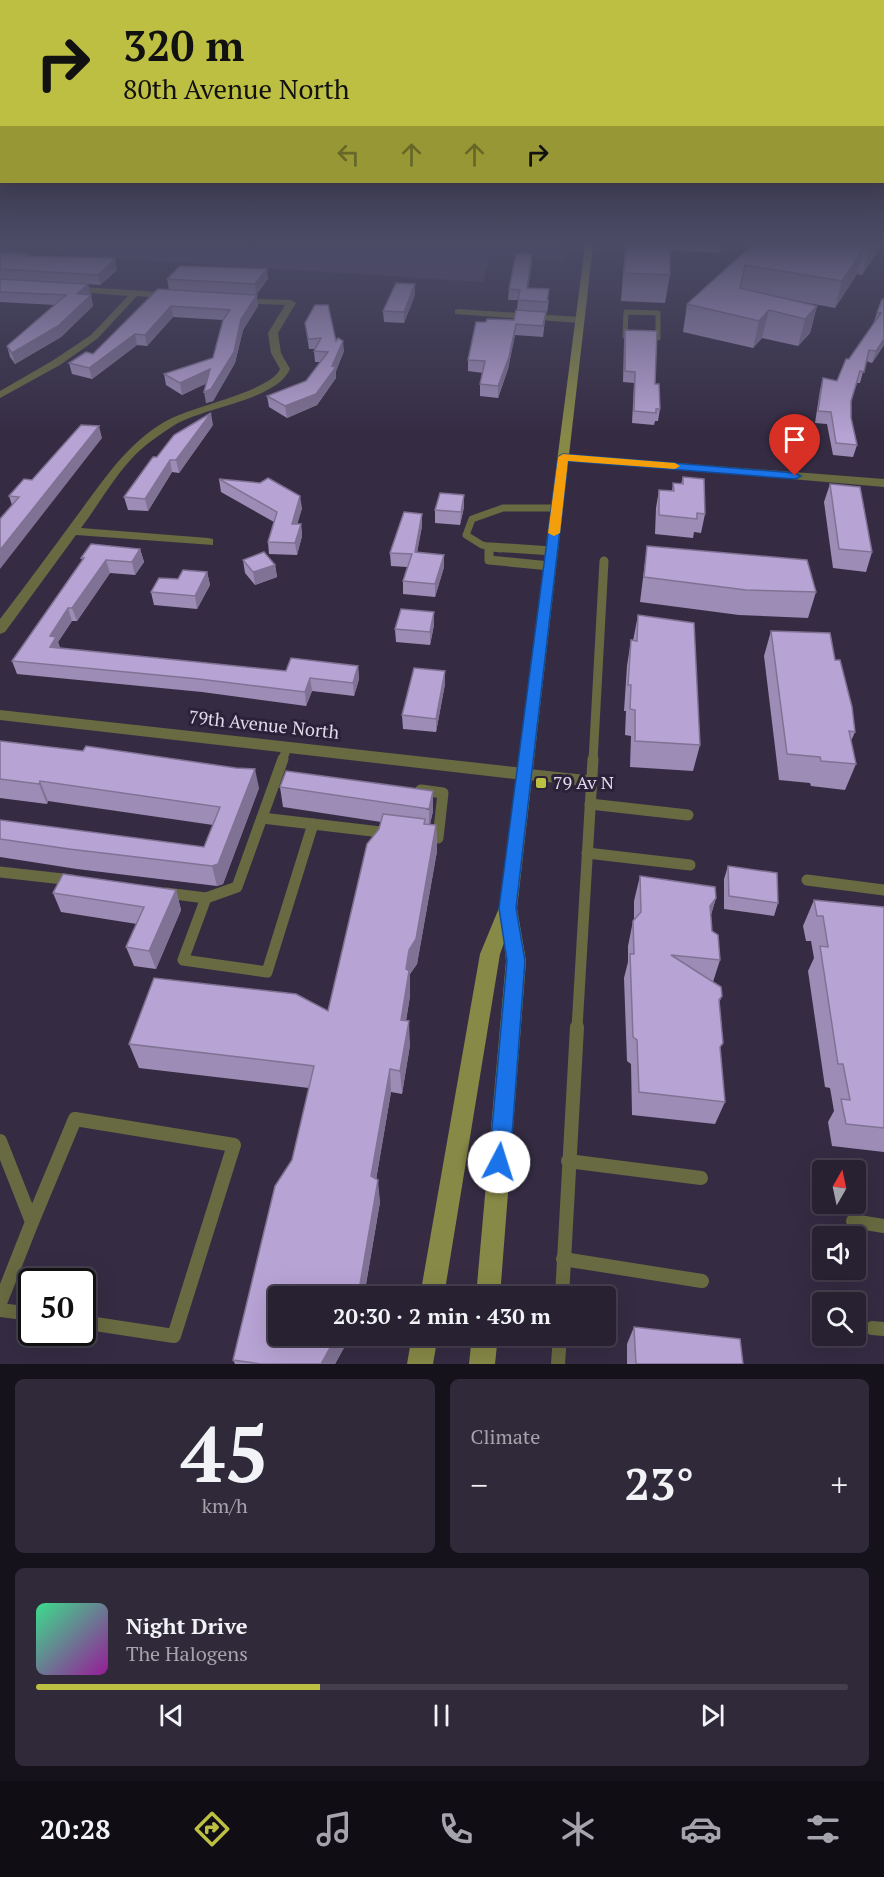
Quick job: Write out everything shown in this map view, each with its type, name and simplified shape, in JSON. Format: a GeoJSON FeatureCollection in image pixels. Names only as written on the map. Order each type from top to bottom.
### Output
{"type":"FeatureCollection","features":[{"type":"Feature","properties":{"kind":"main road"},"geometry":{"type":"LineString","coordinates":[[434,1286],[490,954],[508,908],[581,310]]}},
{"type":"Feature","properties":{"kind":"main road"},"geometry":{"type":"LineString","coordinates":[[489,1286],[516,961],[508,908]]}},
{"type":"Feature","properties":{"kind":"main road"},"geometry":{"type":"LineString","coordinates":[[420,1364],[423,1346]]}},
{"type":"Feature","properties":{"kind":"main road"},"geometry":{"type":"LineString","coordinates":[[482,1364],[484,1346]]}},
{"type":"Feature","properties":{"kind":"street"},"geometry":{"type":"LineString","coordinates":[[0,395],[56,363],[94,337],[119,310]]}},
{"type":"Feature","properties":{"kind":"street"},"geometry":{"type":"LineString","coordinates":[[0,629],[117,467],[149,436],[194,412],[263,389],[282,376],[285,369],[276,353],[273,333],[287,310]]}},
{"type":"Feature","properties":{"kind":"street"},"geometry":{"type":"LineString","coordinates":[[458,312],[580,320]]}},
{"type":"Feature","properties":{"kind":"street"},"geometry":{"type":"LineString","coordinates":[[563,457],[884,483]]}},
{"type":"Feature","properties":{"kind":"street"},"geometry":{"type":"LineString","coordinates":[[72,531],[208,542]]}},
{"type":"Feature","properties":{"kind":"street","name":"79th Avenue North"},"geometry":{"type":"LineString","coordinates":[[0,715],[524,774]]}},
{"type":"Feature","properties":{"kind":"lane"},"geometry":{"type":"LineString","coordinates":[[625,336],[626,312],[658,313],[658,338]]}},
{"type":"Feature","properties":{"kind":"lane"},"geometry":{"type":"LineString","coordinates":[[551,559],[472,543],[466,535],[472,519],[478,515],[513,505],[557,508]]}},
{"type":"Feature","properties":{"kind":"lane"},"geometry":{"type":"LineString","coordinates":[[489,547],[489,560],[551,559]]}},
{"type":"Feature","properties":{"kind":"lane"},"geometry":{"type":"LineString","coordinates":[[562,1286],[604,561]]}},
{"type":"Feature","properties":{"kind":"lane"},"geometry":{"type":"LineString","coordinates":[[150,891],[206,898],[237,887],[262,818],[285,772],[287,748]]}},
{"type":"Feature","properties":{"kind":"lane"},"geometry":{"type":"LineString","coordinates":[[524,774],[590,781]]}},
{"type":"Feature","properties":{"kind":"lane"},"geometry":{"type":"LineString","coordinates":[[408,789],[443,793],[438,838],[415,836]]}},
{"type":"Feature","properties":{"kind":"lane"},"geometry":{"type":"LineString","coordinates":[[590,804],[688,815]]}},
{"type":"Feature","properties":{"kind":"lane"},"geometry":{"type":"LineString","coordinates":[[262,818],[404,834]]}},
{"type":"Feature","properties":{"kind":"lane"},"geometry":{"type":"LineString","coordinates":[[206,898],[183,960],[267,972],[313,824]]}},
{"type":"Feature","properties":{"kind":"lane"},"geometry":{"type":"LineString","coordinates":[[587,853],[690,865]]}},
{"type":"Feature","properties":{"kind":"lane"},"geometry":{"type":"LineString","coordinates":[[0,873],[83,882]]}},
{"type":"Feature","properties":{"kind":"lane"},"geometry":{"type":"LineString","coordinates":[[807,880],[884,890]]}},
{"type":"Feature","properties":{"kind":"lane"},"geometry":{"type":"LineString","coordinates":[[0,1303],[75,1119],[234,1145],[174,1336],[96,1324]]}},
{"type":"Feature","properties":{"kind":"lane"},"geometry":{"type":"LineString","coordinates":[[0,1141],[32,1222]]}},
{"type":"Feature","properties":{"kind":"lane"},"geometry":{"type":"LineString","coordinates":[[568,1161],[701,1178]]}},
{"type":"Feature","properties":{"kind":"lane"},"geometry":{"type":"LineString","coordinates":[[853,1221],[884,1226]]}},
{"type":"Feature","properties":{"kind":"lane"},"geometry":{"type":"LineString","coordinates":[[563,1259],[702,1281]]}},
{"type":"Feature","properties":{"kind":"lane"},"geometry":{"type":"LineString","coordinates":[[0,1310],[18,1312]]}},
{"type":"Feature","properties":{"kind":"lane"},"geometry":{"type":"LineString","coordinates":[[558,1364],[559,1346]]}},
{"type":"Feature","properties":{"kind":"building"},"geometry":{"type":"Polygon","coordinates":[[[49,310],[75,310],[58,326],[12,353],[7,346],[49,310]]]}},
{"type":"Feature","properties":{"kind":"building"},"geometry":{"type":"Polygon","coordinates":[[[137,310],[168,310],[145,335],[135,334],[89,368],[69,363],[86,352],[93,354],[137,310]]]}},
{"type":"Feature","properties":{"kind":"building"},"geometry":{"type":"Polygon","coordinates":[[[225,310],[247,310],[241,319],[234,352],[211,389],[204,392],[210,369],[180,383],[164,374],[213,358],[223,320],[230,310],[225,310]]]}},
{"type":"Feature","properties":{"kind":"building"},"geometry":{"type":"Polygon","coordinates":[[[312,310],[329,310],[336,341],[338,338],[343,341],[332,366],[336,367],[316,394],[285,406],[267,396],[306,381],[328,352],[314,351],[321,338],[308,339],[305,323],[312,310]]]}},
{"type":"Feature","properties":{"kind":"building"},"geometry":{"type":"Polygon","coordinates":[[[384,310],[405,310],[404,312],[384,310]]]}},
{"type":"Feature","properties":{"kind":"building"},"geometry":{"type":"Polygon","coordinates":[[[516,310],[546,312],[543,326],[516,324],[509,357],[498,386],[480,384],[485,361],[468,360],[476,322],[486,322],[487,319],[514,320],[516,310]]]}},
{"type":"Feature","properties":{"kind":"building"},"geometry":{"type":"Polygon","coordinates":[[[711,310],[814,310],[805,319],[769,310],[759,321],[711,310]]]}},
{"type":"Feature","properties":{"kind":"building"},"geometry":{"type":"Polygon","coordinates":[[[878,310],[884,310],[884,339],[876,351],[869,350],[864,372],[860,371],[851,401],[851,418],[857,445],[836,443],[831,412],[818,411],[823,378],[837,381],[846,359],[849,359],[881,313],[877,313],[878,310]]]}},
{"type":"Feature","properties":{"kind":"building"},"geometry":{"type":"Polygon","coordinates":[[[625,330],[657,331],[655,384],[659,384],[660,409],[656,409],[656,413],[634,411],[635,372],[625,371],[625,330]]]}},
{"type":"Feature","properties":{"kind":"building"},"geometry":{"type":"Polygon","coordinates":[[[211,413],[176,460],[170,460],[145,499],[124,497],[153,457],[157,457],[174,435],[211,413]]]}},
{"type":"Feature","properties":{"kind":"building"},"geometry":{"type":"Polygon","coordinates":[[[81,425],[99,426],[0,550],[0,519],[19,497],[9,496],[24,479],[32,480],[81,425]]]}},
{"type":"Feature","properties":{"kind":"building"},"geometry":{"type":"Polygon","coordinates":[[[683,477],[704,479],[705,514],[697,513],[697,519],[659,515],[659,490],[674,491],[673,483],[683,484],[683,477]]]}},
{"type":"Feature","properties":{"kind":"building"},"geometry":{"type":"Polygon","coordinates":[[[268,478],[300,496],[292,524],[301,524],[295,543],[268,542],[277,512],[219,479],[260,483],[268,478]]]}},
{"type":"Feature","properties":{"kind":"building"},"geometry":{"type":"Polygon","coordinates":[[[830,484],[860,487],[872,552],[839,549],[830,484]]]}},
{"type":"Feature","properties":{"kind":"building"},"geometry":{"type":"Polygon","coordinates":[[[440,493],[464,495],[461,512],[435,510],[440,493]]]}},
{"type":"Feature","properties":{"kind":"building"},"geometry":{"type":"Polygon","coordinates":[[[404,512],[422,514],[415,552],[444,555],[435,584],[403,581],[412,554],[390,553],[404,512]]]}},
{"type":"Feature","properties":{"kind":"building"},"geometry":{"type":"Polygon","coordinates":[[[91,544],[140,549],[132,562],[106,560],[72,608],[68,608],[50,636],[56,637],[50,647],[286,671],[291,658],[358,666],[353,683],[310,678],[305,692],[12,661],[84,558],[81,558],[91,544]]]}},
{"type":"Feature","properties":{"kind":"building"},"geometry":{"type":"Polygon","coordinates":[[[647,546],[807,560],[816,592],[746,590],[644,577],[647,546]]]}},
{"type":"Feature","properties":{"kind":"building"},"geometry":{"type":"Polygon","coordinates":[[[264,552],[275,565],[253,572],[243,560],[264,552]]]}},
{"type":"Feature","properties":{"kind":"building"},"geometry":{"type":"Polygon","coordinates":[[[183,570],[207,572],[195,596],[151,592],[159,578],[178,579],[183,570]]]}},
{"type":"Feature","properties":{"kind":"building"},"geometry":{"type":"Polygon","coordinates":[[[401,609],[434,612],[430,632],[395,629],[401,609]]]}},
{"type":"Feature","properties":{"kind":"building"},"geometry":{"type":"Polygon","coordinates":[[[638,615],[694,623],[700,745],[635,741],[635,710],[630,709],[631,685],[628,685],[631,640],[637,641],[638,615]]]}},
{"type":"Feature","properties":{"kind":"building"},"geometry":{"type":"Polygon","coordinates":[[[771,631],[830,633],[835,660],[840,660],[852,707],[855,732],[849,731],[856,764],[821,761],[820,757],[787,754],[771,631]]]}},
{"type":"Feature","properties":{"kind":"building"},"geometry":{"type":"Polygon","coordinates":[[[414,668],[445,671],[436,719],[402,715],[414,668]]]}},
{"type":"Feature","properties":{"kind":"building"},"geometry":{"type":"Polygon","coordinates":[[[0,741],[83,751],[86,746],[255,769],[218,864],[212,866],[0,839],[0,820],[204,847],[220,807],[40,781],[39,784],[0,779],[0,741]]]}},
{"type":"Feature","properties":{"kind":"building"},"geometry":{"type":"Polygon","coordinates":[[[286,771],[433,791],[429,809],[280,787],[286,771]]]}},
{"type":"Feature","properties":{"kind":"building"},"geometry":{"type":"Polygon","coordinates":[[[383,814],[425,819],[424,824],[436,825],[416,939],[409,950],[406,969],[409,971],[401,1020],[409,1021],[400,1071],[390,1069],[371,1176],[378,1180],[360,1286],[268,1286],[268,1346],[331,1346],[321,1364],[261,1364],[233,1360],[275,1186],[292,1160],[314,1066],[129,1044],[154,978],[296,994],[328,1011],[367,844],[379,829],[383,814]]]}},
{"type":"Feature","properties":{"kind":"building"},"geometry":{"type":"Polygon","coordinates":[[[728,866],[777,873],[778,903],[729,896],[728,866]]]}},
{"type":"Feature","properties":{"kind":"building"},"geometry":{"type":"Polygon","coordinates":[[[63,874],[176,890],[149,951],[126,947],[144,907],[53,893],[63,874]]]}},
{"type":"Feature","properties":{"kind":"building"},"geometry":{"type":"Polygon","coordinates":[[[640,876],[715,887],[716,898],[710,906],[712,931],[718,935],[720,960],[671,955],[721,987],[722,996],[719,1000],[723,1043],[720,1047],[725,1102],[639,1092],[637,1040],[633,1037],[630,954],[634,954],[633,921],[641,912],[640,876]]]}},
{"type":"Feature","properties":{"kind":"building"},"geometry":{"type":"Polygon","coordinates":[[[814,900],[884,907],[884,1128],[846,1124],[841,1099],[850,1100],[843,1064],[838,1064],[820,946],[828,947],[823,916],[817,916],[814,900]]]}},
{"type":"Feature","properties":{"kind":"building"},"geometry":{"type":"Polygon","coordinates":[[[634,1327],[740,1339],[743,1364],[636,1364],[634,1327]]]}},
{"type":"Feature","properties":{"kind":"slow traffic"},"geometry":{"type":"LineString","coordinates":[[554,533],[563,457],[675,466]]}},
{"type":"Feature","properties":{"kind":"place","name":"79 Av N"},"geometry":{"type":"Point","coordinates":[541,783]}},
{"type":"Feature","properties":{"kind":"route"},"geometry":{"type":"LineString","coordinates":[[499,1162],[516,961],[508,908],[563,457],[795,476]]}}]}
